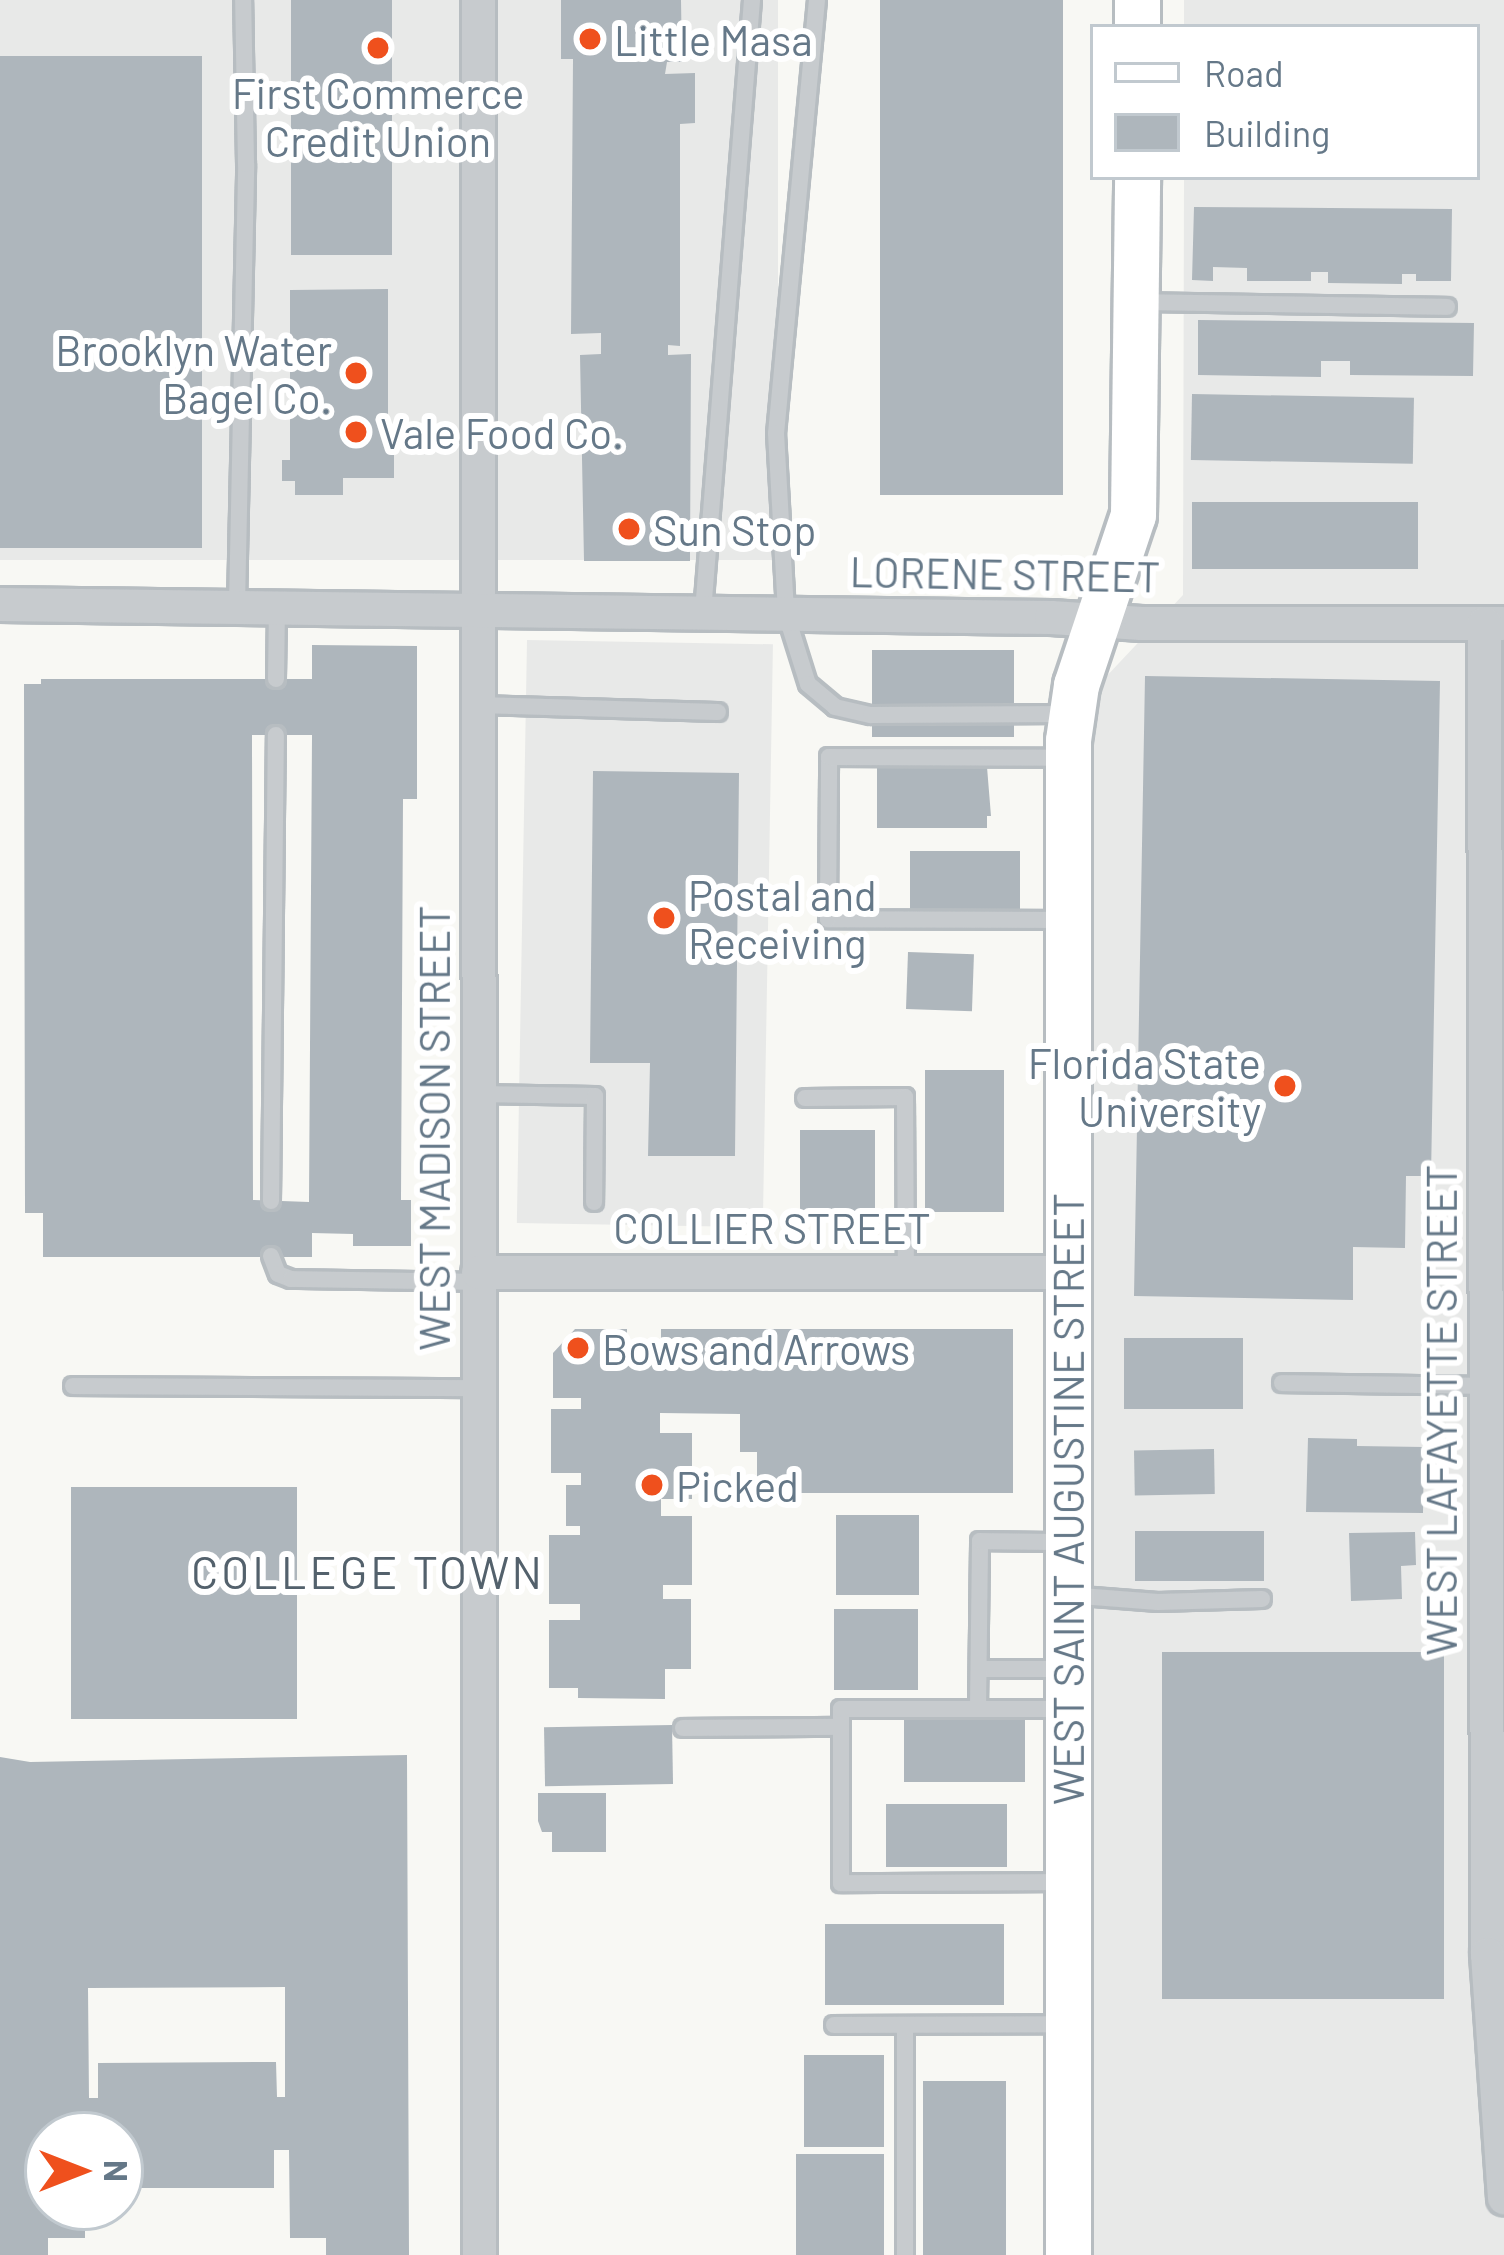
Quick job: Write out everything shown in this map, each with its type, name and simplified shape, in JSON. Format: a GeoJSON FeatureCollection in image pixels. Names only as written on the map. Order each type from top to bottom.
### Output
{"type":"FeatureCollection","features":[{"type":"Feature","properties":{"kind":"main road","name":"WEST SAINT AUGUSTINE STREET"},"geometry":{"type":"LineString","coordinates":[[1068,2255],[1070,736],[1076,685],[1133,515],[1137,180]]}},
{"type":"Feature","properties":{"kind":"street","name":"WEST MADISON STREET"},"geometry":{"type":"LineString","coordinates":[[478,0],[479,2255]]}},
{"type":"Feature","properties":{"kind":"street","name":"LORENE STREET"},"geometry":{"type":"LineString","coordinates":[[0,604],[1494,623]]}},
{"type":"Feature","properties":{"kind":"street","name":"WEST LAFAYETTE STREET"},"geometry":{"type":"LineString","coordinates":[[1494,623],[1494,1256],[1485,1386],[1495,1621],[1487,1954],[1504,2197]]}},
{"type":"Feature","properties":{"kind":"street","name":"COLLIER STREET"},"geometry":{"type":"LineString","coordinates":[[478,1277],[1067,1272]]}},
{"type":"Feature","properties":{"kind":"lane"},"geometry":{"type":"LineString","coordinates":[[237,605],[246,164],[243,0]]}},
{"type":"Feature","properties":{"kind":"lane"},"geometry":{"type":"LineString","coordinates":[[703,612],[752,0]]}},
{"type":"Feature","properties":{"kind":"lane"},"geometry":{"type":"LineString","coordinates":[[817,0],[776,433],[786,614],[808,684],[835,707],[871,716],[1070,736]]}},
{"type":"Feature","properties":{"kind":"lane"},"geometry":{"type":"LineString","coordinates":[[1137,302],[1447,307]]}},
{"type":"Feature","properties":{"kind":"lane"},"geometry":{"type":"LineString","coordinates":[[276,679],[277,605]]}},
{"type":"Feature","properties":{"kind":"lane"},"geometry":{"type":"LineString","coordinates":[[478,705],[718,712]]}},
{"type":"Feature","properties":{"kind":"lane"},"geometry":{"type":"LineString","coordinates":[[272,1201],[276,735]]}},
{"type":"Feature","properties":{"kind":"lane"},"geometry":{"type":"LineString","coordinates":[[1067,920],[828,919],[829,757],[1070,736]]}},
{"type":"Feature","properties":{"kind":"lane"},"geometry":{"type":"LineString","coordinates":[[478,1094],[595,1096],[594,1202]]}},
{"type":"Feature","properties":{"kind":"lane"},"geometry":{"type":"LineString","coordinates":[[805,1098],[905,1097],[906,1272]]}},
{"type":"Feature","properties":{"kind":"lane"},"geometry":{"type":"LineString","coordinates":[[272,1256],[278,1274],[291,1279],[478,1277]]}},
{"type":"Feature","properties":{"kind":"lane"},"geometry":{"type":"LineString","coordinates":[[1282,1383],[1485,1386]]}},
{"type":"Feature","properties":{"kind":"lane"},"geometry":{"type":"LineString","coordinates":[[73,1386],[478,1388]]}},
{"type":"Feature","properties":{"kind":"lane"},"geometry":{"type":"LineString","coordinates":[[978,1709],[980,1541],[1067,1542]]}},
{"type":"Feature","properties":{"kind":"lane"},"geometry":{"type":"LineString","coordinates":[[1067,1595],[1158,1602],[1262,1599]]}},
{"type":"Feature","properties":{"kind":"lane"},"geometry":{"type":"LineString","coordinates":[[979,1669],[1067,1689]]}},
{"type":"Feature","properties":{"kind":"lane"},"geometry":{"type":"LineString","coordinates":[[1067,1689],[978,1709],[841,1709],[841,1883],[1067,1882]]}},
{"type":"Feature","properties":{"kind":"lane"},"geometry":{"type":"LineString","coordinates":[[683,1728],[841,1727]]}},
{"type":"Feature","properties":{"kind":"lane"},"geometry":{"type":"LineString","coordinates":[[834,2025],[1067,2024]]}},
{"type":"Feature","properties":{"kind":"lane"},"geometry":{"type":"LineString","coordinates":[[905,2025],[905,2255]]}},
{"type":"Feature","properties":{"kind":"shaded area"},"geometry":{"type":"Polygon","coordinates":[[[0,0],[778,0],[778,560],[0,560],[0,0]]]}},
{"type":"Feature","properties":{"kind":"shaded area","name":"Florida State University"},"geometry":{"type":"Polygon","coordinates":[[[1184,0],[1504,0],[1504,2255],[1068,2255],[1071,714],[1183,595],[1184,180],[1480,180],[1480,24],[1184,24],[1184,0]]]}},
{"type":"Feature","properties":{"kind":"shaded area"},"geometry":{"type":"Polygon","coordinates":[[[527,640],[773,644],[763,1227],[517,1223],[527,640]]]}},
{"type":"Feature","properties":{"kind":"building"},"geometry":{"type":"Polygon","coordinates":[[[291,0],[392,0],[392,255],[291,255],[291,0]]]}},
{"type":"Feature","properties":{"kind":"building"},"geometry":{"type":"Polygon","coordinates":[[[561,0],[681,0],[682,62],[667,62],[665,74],[695,73],[695,123],[680,124],[680,346],[668,345],[668,355],[691,354],[690,561],[584,561],[580,355],[601,354],[601,333],[571,334],[573,59],[561,59],[561,0]]]}},
{"type":"Feature","properties":{"kind":"building"},"geometry":{"type":"Polygon","coordinates":[[[880,0],[1063,0],[1063,495],[880,495],[880,0]]]}},
{"type":"Feature","properties":{"kind":"building"},"geometry":{"type":"Polygon","coordinates":[[[0,56],[202,56],[202,548],[0,548],[0,56]]]}},
{"type":"Feature","properties":{"kind":"building"},"geometry":{"type":"Polygon","coordinates":[[[1194,207],[1452,209],[1451,281],[1416,281],[1416,274],[1402,274],[1402,284],[1328,283],[1328,272],[1311,272],[1311,281],[1247,281],[1247,268],[1213,267],[1213,281],[1192,280],[1194,207]]]}},
{"type":"Feature","properties":{"kind":"building"},"geometry":{"type":"Polygon","coordinates":[[[388,289],[388,438],[394,438],[394,478],[343,478],[343,495],[295,495],[295,481],[282,481],[282,460],[290,460],[290,290],[388,289]]]}},
{"type":"Feature","properties":{"kind":"building"},"geometry":{"type":"Polygon","coordinates":[[[1198,320],[1474,323],[1473,376],[1350,375],[1350,361],[1321,361],[1321,377],[1198,375],[1198,320]]]}},
{"type":"Feature","properties":{"kind":"building"},"geometry":{"type":"Polygon","coordinates":[[[1192,394],[1414,398],[1413,464],[1191,460],[1192,394]]]}},
{"type":"Feature","properties":{"kind":"building"},"geometry":{"type":"Polygon","coordinates":[[[1192,502],[1418,502],[1418,569],[1192,569],[1192,502]]]}},
{"type":"Feature","properties":{"kind":"building"},"geometry":{"type":"Polygon","coordinates":[[[312,645],[417,646],[417,799],[403,799],[401,1200],[411,1200],[411,1246],[353,1246],[353,1234],[312,1233],[312,1257],[43,1257],[43,1213],[25,1213],[24,684],[41,684],[41,679],[312,679],[312,645]],[[252,735],[253,1200],[309,1202],[312,735],[252,735]]]}},
{"type":"Feature","properties":{"kind":"building"},"geometry":{"type":"Polygon","coordinates":[[[872,650],[1014,650],[1014,737],[872,737],[872,650]]]}},
{"type":"Feature","properties":{"kind":"building"},"geometry":{"type":"Polygon","coordinates":[[[1145,676],[1440,681],[1431,1176],[1406,1176],[1405,1248],[1353,1247],[1353,1300],[1134,1296],[1145,676]]]}},
{"type":"Feature","properties":{"kind":"building"},"geometry":{"type":"Polygon","coordinates":[[[877,767],[987,767],[991,816],[987,816],[987,828],[877,828],[877,767]]]}},
{"type":"Feature","properties":{"kind":"building","name":"Postal and Receiving"},"geometry":{"type":"Polygon","coordinates":[[[593,771],[739,773],[735,1156],[648,1156],[650,1063],[590,1063],[593,771]]]}},
{"type":"Feature","properties":{"kind":"building"},"geometry":{"type":"Polygon","coordinates":[[[910,851],[1020,851],[1020,912],[910,912],[910,851]]]}},
{"type":"Feature","properties":{"kind":"building"},"geometry":{"type":"Polygon","coordinates":[[[908,952],[974,954],[972,1011],[906,1009],[908,952]]]}},
{"type":"Feature","properties":{"kind":"building"},"geometry":{"type":"Polygon","coordinates":[[[925,1070],[1004,1070],[1004,1212],[925,1212],[925,1070]]]}},
{"type":"Feature","properties":{"kind":"building"},"geometry":{"type":"Polygon","coordinates":[[[800,1130],[875,1130],[875,1211],[800,1211],[800,1130]]]}},
{"type":"Feature","properties":{"kind":"building"},"geometry":{"type":"Polygon","coordinates":[[[575,1329],[627,1329],[627,1343],[653,1343],[653,1359],[661,1359],[661,1329],[1013,1329],[1013,1493],[757,1493],[757,1452],[740,1452],[740,1414],[660,1413],[660,1433],[692,1433],[692,1499],[661,1499],[661,1516],[692,1516],[692,1585],[663,1585],[663,1599],[691,1599],[691,1669],[665,1669],[665,1699],[578,1698],[578,1688],[549,1688],[549,1620],[580,1620],[580,1604],[549,1604],[549,1535],[580,1535],[580,1526],[566,1526],[566,1485],[581,1485],[581,1473],[551,1473],[551,1409],[581,1409],[581,1398],[553,1398],[553,1353],[575,1329]]]}},
{"type":"Feature","properties":{"kind":"building"},"geometry":{"type":"Polygon","coordinates":[[[1124,1338],[1243,1338],[1243,1409],[1124,1409],[1124,1338]]]}},
{"type":"Feature","properties":{"kind":"building"},"geometry":{"type":"Polygon","coordinates":[[[1308,1438],[1357,1439],[1357,1446],[1424,1447],[1423,1513],[1306,1512],[1308,1438]]]}},
{"type":"Feature","properties":{"kind":"building"},"geometry":{"type":"Polygon","coordinates":[[[1214,1449],[1215,1494],[1135,1495],[1134,1450],[1214,1449]]]}},
{"type":"Feature","properties":{"kind":"building"},"geometry":{"type":"Polygon","coordinates":[[[71,1487],[297,1487],[297,1719],[71,1719],[71,1487]]]}},
{"type":"Feature","properties":{"kind":"building"},"geometry":{"type":"Polygon","coordinates":[[[836,1515],[919,1515],[919,1595],[836,1595],[836,1515]]]}},
{"type":"Feature","properties":{"kind":"building"},"geometry":{"type":"Polygon","coordinates":[[[1135,1531],[1264,1531],[1264,1581],[1135,1581],[1135,1531]]]}},
{"type":"Feature","properties":{"kind":"building"},"geometry":{"type":"Polygon","coordinates":[[[1415,1532],[1416,1565],[1401,1566],[1402,1599],[1351,1601],[1349,1533],[1415,1532]]]}},
{"type":"Feature","properties":{"kind":"building"},"geometry":{"type":"Polygon","coordinates":[[[834,1609],[918,1609],[918,1690],[834,1690],[834,1609]]]}},
{"type":"Feature","properties":{"kind":"building"},"geometry":{"type":"Polygon","coordinates":[[[1162,1652],[1444,1652],[1444,1999],[1162,1999],[1162,1652]]]}},
{"type":"Feature","properties":{"kind":"building"},"geometry":{"type":"Polygon","coordinates":[[[904,1719],[1025,1719],[1025,1782],[904,1782],[904,1719]]]}},
{"type":"Feature","properties":{"kind":"building"},"geometry":{"type":"Polygon","coordinates":[[[672,1725],[673,1784],[545,1786],[544,1727],[672,1725]]]}},
{"type":"Feature","properties":{"kind":"building"},"geometry":{"type":"Polygon","coordinates":[[[407,1755],[409,2255],[326,2255],[326,2238],[290,2238],[289,2150],[274,2150],[274,2188],[144,2188],[144,2111],[24,2111],[24,2231],[85,2231],[85,2238],[48,2238],[48,2255],[0,2255],[0,1757],[30,1762],[407,1755]],[[285,1987],[88,1988],[89,2098],[98,2098],[98,2063],[276,2062],[277,2097],[285,2097],[285,1987]]]}},
{"type":"Feature","properties":{"kind":"building"},"geometry":{"type":"Polygon","coordinates":[[[538,1793],[606,1793],[606,1852],[552,1852],[552,1832],[542,1832],[538,1821],[538,1793]]]}},
{"type":"Feature","properties":{"kind":"building"},"geometry":{"type":"Polygon","coordinates":[[[886,1804],[1007,1804],[1007,1867],[886,1867],[886,1804]]]}},
{"type":"Feature","properties":{"kind":"building"},"geometry":{"type":"Polygon","coordinates":[[[825,1924],[1004,1924],[1004,2005],[825,2005],[825,1924]]]}},
{"type":"Feature","properties":{"kind":"building"},"geometry":{"type":"Polygon","coordinates":[[[804,2055],[884,2055],[884,2147],[804,2147],[804,2055]]]}},
{"type":"Feature","properties":{"kind":"building"},"geometry":{"type":"Polygon","coordinates":[[[923,2081],[1006,2081],[1006,2255],[923,2255],[923,2081]]]}},
{"type":"Feature","properties":{"kind":"building"},"geometry":{"type":"Polygon","coordinates":[[[796,2154],[884,2154],[884,2255],[796,2255],[796,2154]]]}},
{"type":"Feature","properties":{"kind":"place","name":"Little Masa"},"geometry":{"type":"Point","coordinates":[590,39]}},
{"type":"Feature","properties":{"kind":"place","name":"First Commerce Credit Union"},"geometry":{"type":"Point","coordinates":[378,48]}},
{"type":"Feature","properties":{"kind":"place","name":"Brooklyn Water Bagel Co."},"geometry":{"type":"Point","coordinates":[356,373]}},
{"type":"Feature","properties":{"kind":"place","name":"Vale Food Co."},"geometry":{"type":"Point","coordinates":[356,432]}},
{"type":"Feature","properties":{"kind":"place","name":"Sun Stop"},"geometry":{"type":"Point","coordinates":[629,529]}},
{"type":"Feature","properties":{"kind":"place","name":"Postal and Receiving"},"geometry":{"type":"Point","coordinates":[664,918]}},
{"type":"Feature","properties":{"kind":"place","name":"Florida State University"},"geometry":{"type":"Point","coordinates":[1285,1086]}},
{"type":"Feature","properties":{"kind":"place","name":"Bows and Arrows"},"geometry":{"type":"Point","coordinates":[578,1348]}},
{"type":"Feature","properties":{"kind":"place","name":"Picked"},"geometry":{"type":"Point","coordinates":[652,1485]}},
{"type":"Feature","properties":{"kind":"district","name":"COLLEGE TOWN"},"geometry":{"type":"Point","coordinates":[368,1572]}}]}
